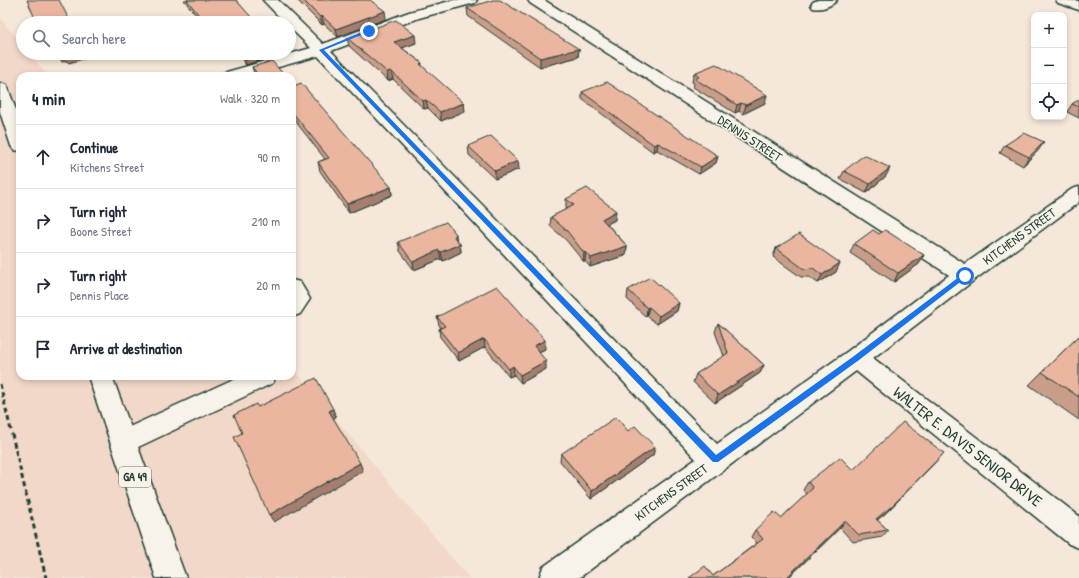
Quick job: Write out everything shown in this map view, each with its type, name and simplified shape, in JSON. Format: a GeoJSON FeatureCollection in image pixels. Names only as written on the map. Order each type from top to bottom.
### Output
{"type":"FeatureCollection","features":[{"type":"Feature","properties":{"kind":"street"},"geometry":{"type":"LineString","coordinates":[[270,0],[286,16]]}},
{"type":"Feature","properties":{"kind":"street"},"geometry":{"type":"LineString","coordinates":[[296,57],[321,50],[414,15],[470,0]]}},
{"type":"Feature","properties":{"kind":"street","name":"DENNIS STREET"},"geometry":{"type":"LineString","coordinates":[[535,0],[965,276]]}},
{"type":"Feature","properties":{"kind":"street"},"geometry":{"type":"LineString","coordinates":[[1062,0],[1079,6]]}},
{"type":"Feature","properties":{"kind":"street"},"geometry":{"type":"LineString","coordinates":[[296,25],[716,460]]}},
{"type":"Feature","properties":{"kind":"street"},"geometry":{"type":"LineString","coordinates":[[243,72],[286,60]]}},
{"type":"Feature","properties":{"kind":"street"},"geometry":{"type":"LineString","coordinates":[[0,88],[16,131]]}},
{"type":"Feature","properties":{"kind":"street","name":"KITCHENS STREET"},"geometry":{"type":"LineString","coordinates":[[554,578],[1079,193]]}},
{"type":"Feature","properties":{"kind":"street"},"geometry":{"type":"LineString","coordinates":[[296,295],[299,300],[296,303]]}},
{"type":"Feature","properties":{"kind":"street","name":"WALTER E. DAVIS SENIOR DRIVE"},"geometry":{"type":"LineString","coordinates":[[856,358],[1079,534]]}},
{"type":"Feature","properties":{"kind":"street","name":"GA 49"},"geometry":{"type":"LineString","coordinates":[[101,380],[171,578]]}},
{"type":"Feature","properties":{"kind":"street"},"geometry":{"type":"LineString","coordinates":[[123,442],[255,380]]}},
{"type":"Feature","properties":{"kind":"path"},"geometry":{"type":"LineString","coordinates":[[0,384],[46,578]]}},
{"type":"Feature","properties":{"kind":"shaded area"},"geometry":{"type":"Polygon","coordinates":[[[0,18],[16,37],[16,60],[35,60],[45,72],[16,72],[16,380],[296,380],[296,372],[469,578],[0,578],[0,18]]]}},
{"type":"Feature","properties":{"kind":"building"},"geometry":{"type":"Polygon","coordinates":[[[27,0],[59,0],[67,16],[34,16],[27,0]]]}},
{"type":"Feature","properties":{"kind":"building"},"geometry":{"type":"Polygon","coordinates":[[[187,0],[236,0],[250,16],[200,16],[187,0]]]}},
{"type":"Feature","properties":{"kind":"building"},"geometry":{"type":"Polygon","coordinates":[[[303,0],[370,0],[385,11],[336,29],[322,16],[320,17],[303,0]]]}},
{"type":"Feature","properties":{"kind":"building"},"geometry":{"type":"Polygon","coordinates":[[[493,0],[500,0],[579,49],[540,58],[467,8],[493,0]]]}},
{"type":"Feature","properties":{"kind":"building"},"geometry":{"type":"Polygon","coordinates":[[[396,20],[415,35],[394,42],[422,63],[420,64],[464,103],[440,112],[426,100],[423,101],[391,71],[387,72],[347,38],[396,20]]]}},
{"type":"Feature","properties":{"kind":"building"},"geometry":{"type":"Polygon","coordinates":[[[272,61],[282,72],[256,72],[252,67],[272,61]]]}},
{"type":"Feature","properties":{"kind":"building"},"geometry":{"type":"Polygon","coordinates":[[[716,64],[767,95],[746,105],[741,103],[737,105],[695,79],[699,77],[694,73],[716,64]]]}},
{"type":"Feature","properties":{"kind":"building"},"geometry":{"type":"Polygon","coordinates":[[[607,82],[718,156],[701,167],[658,143],[654,145],[582,92],[607,82]]]}},
{"type":"Feature","properties":{"kind":"building"},"geometry":{"type":"Polygon","coordinates":[[[301,83],[391,187],[347,204],[318,162],[329,158],[296,117],[296,85],[301,83]]]}},
{"type":"Feature","properties":{"kind":"building"},"geometry":{"type":"Polygon","coordinates":[[[1079,100],[1079,107],[1072,104],[1079,100]]]}},
{"type":"Feature","properties":{"kind":"building"},"geometry":{"type":"Polygon","coordinates":[[[1024,133],[1044,142],[1029,157],[1005,145],[1024,133]]]}},
{"type":"Feature","properties":{"kind":"building"},"geometry":{"type":"Polygon","coordinates":[[[491,136],[518,161],[495,171],[468,146],[491,136]]]}},
{"type":"Feature","properties":{"kind":"building"},"geometry":{"type":"Polygon","coordinates":[[[864,155],[890,168],[870,184],[844,171],[864,155]]]}},
{"type":"Feature","properties":{"kind":"building"},"geometry":{"type":"Polygon","coordinates":[[[587,188],[616,211],[602,219],[627,246],[591,258],[586,252],[584,253],[567,231],[551,217],[574,205],[566,199],[587,188]]]}},
{"type":"Feature","properties":{"kind":"building"},"geometry":{"type":"Polygon","coordinates":[[[446,222],[456,234],[454,237],[460,244],[441,252],[439,250],[413,262],[398,242],[446,222]]]}},
{"type":"Feature","properties":{"kind":"building"},"geometry":{"type":"Polygon","coordinates":[[[873,230],[879,234],[885,230],[924,255],[898,273],[854,244],[873,230]]]}},
{"type":"Feature","properties":{"kind":"building"},"geometry":{"type":"Polygon","coordinates":[[[799,234],[840,263],[822,275],[813,268],[804,269],[776,248],[799,234]]]}},
{"type":"Feature","properties":{"kind":"building"},"geometry":{"type":"Polygon","coordinates":[[[650,277],[679,303],[659,316],[649,307],[647,308],[628,290],[650,277]]]}},
{"type":"Feature","properties":{"kind":"building"},"geometry":{"type":"Polygon","coordinates":[[[497,286],[545,340],[534,346],[546,361],[520,375],[513,366],[509,369],[484,339],[458,353],[439,329],[445,326],[437,317],[497,286]]]}},
{"type":"Feature","properties":{"kind":"building"},"geometry":{"type":"Polygon","coordinates":[[[718,323],[764,365],[718,395],[696,374],[728,353],[718,323]]]}},
{"type":"Feature","properties":{"kind":"building"},"geometry":{"type":"Polygon","coordinates":[[[1079,336],[1079,397],[1042,372],[1079,336]]]}},
{"type":"Feature","properties":{"kind":"building"},"geometry":{"type":"Polygon","coordinates":[[[316,378],[333,409],[329,411],[360,463],[269,515],[234,437],[242,433],[234,415],[256,404],[258,407],[316,378]]]}},
{"type":"Feature","properties":{"kind":"building"},"geometry":{"type":"Polygon","coordinates":[[[616,417],[628,431],[635,426],[655,447],[592,491],[561,454],[616,417]]]}},
{"type":"Feature","properties":{"kind":"building"},"geometry":{"type":"Polygon","coordinates":[[[903,422],[944,453],[892,506],[876,519],[888,530],[859,535],[845,521],[786,578],[689,578],[705,566],[713,576],[763,539],[755,530],[774,512],[781,518],[813,488],[808,482],[840,457],[853,470],[903,422]]]}},
{"type":"Feature","properties":{"kind":"route"},"geometry":{"type":"LineString","coordinates":[[369,31],[321,50],[716,460],[965,276]]}}]}
